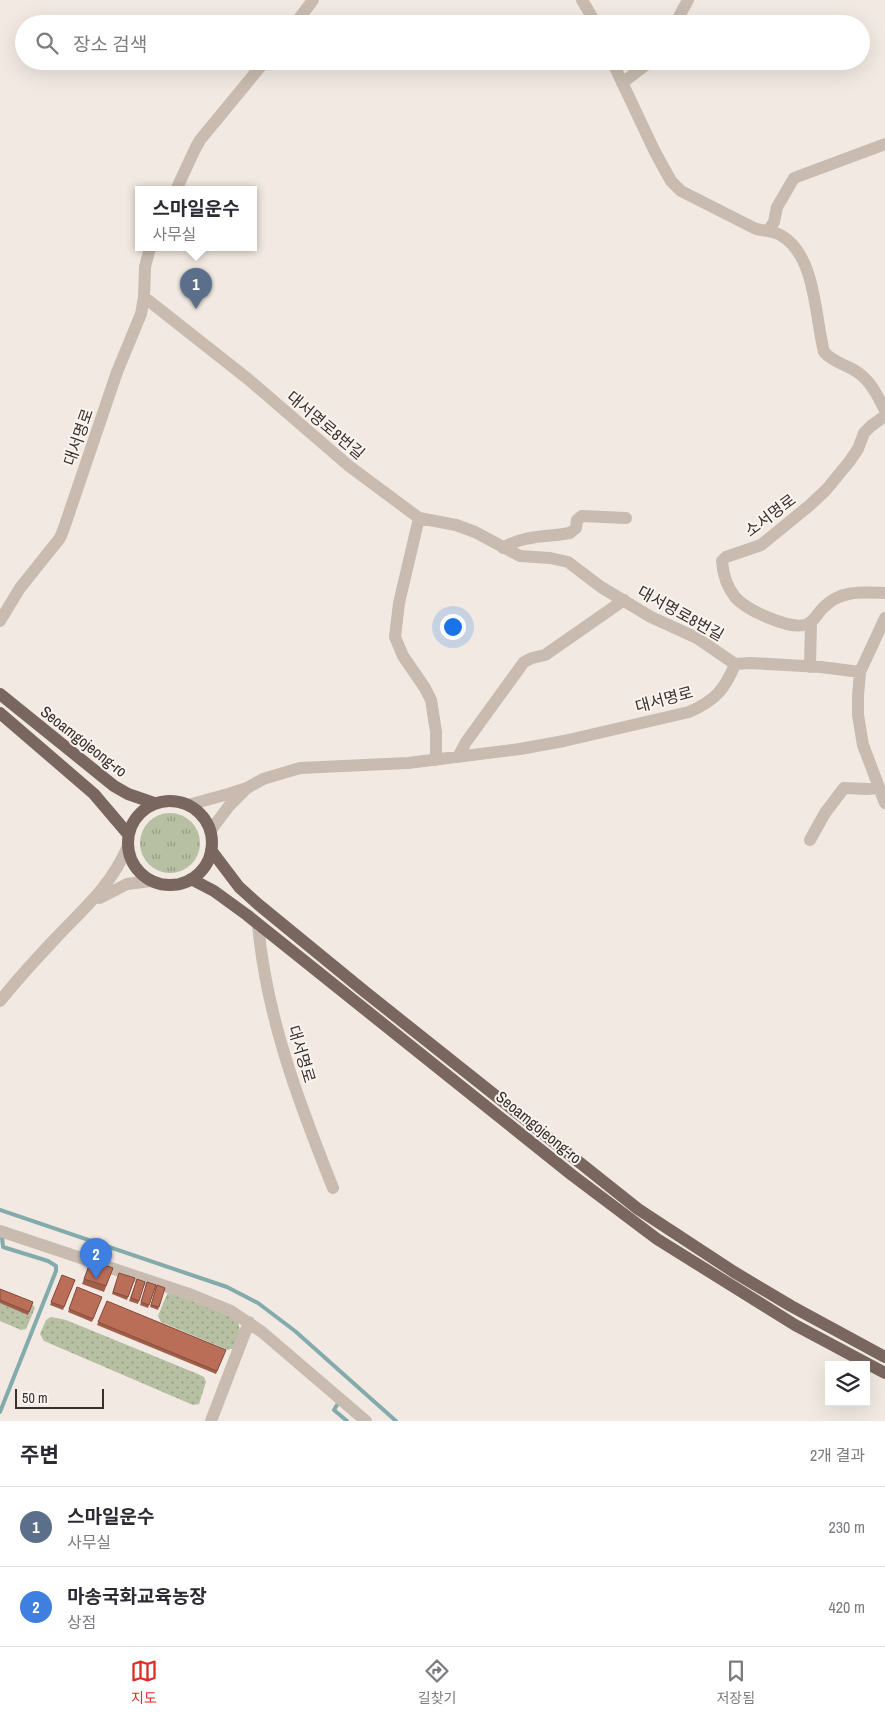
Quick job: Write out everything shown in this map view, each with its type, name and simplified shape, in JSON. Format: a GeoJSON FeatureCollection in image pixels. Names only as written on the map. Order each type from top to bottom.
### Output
{"type":"FeatureCollection","features":[{"type":"Feature","properties":{"kind":"main road","name":"Seoamgojeong-ro"},"geometry":{"type":"LineString","coordinates":[[0,694],[114,786],[128,794],[154,803]]}},
{"type":"Feature","properties":{"kind":"main road","name":"Seoamgojeong-ro"},"geometry":{"type":"LineString","coordinates":[[0,713],[94,794],[128,834]]}},
{"type":"Feature","properties":{"kind":"main road"},"geometry":{"type":"LineString","coordinates":[[168,800],[188,805],[204,818],[211,830],[210,858],[202,870],[191,879],[178,884],[164,885],[151,881],[135,867],[127,848],[128,834],[133,821],[142,810],[154,803],[168,800]]}},
{"type":"Feature","properties":{"kind":"main road","name":"Seoamgojeong-ro"},"geometry":{"type":"LineString","coordinates":[[211,850],[239,887],[259,905],[387,1010],[638,1208],[734,1272],[885,1357]]}},
{"type":"Feature","properties":{"kind":"main road","name":"Seoamgojeong-ro"},"geometry":{"type":"LineString","coordinates":[[191,879],[214,891],[258,924],[580,1181],[656,1239],[787,1320],[830,1345],[885,1373]]}},
{"type":"Feature","properties":{"kind":"street"},"geometry":{"type":"LineString","coordinates":[[302,15],[313,0]]}},
{"type":"Feature","properties":{"kind":"street"},"geometry":{"type":"LineString","coordinates":[[582,0],[591,15]]}},
{"type":"Feature","properties":{"kind":"street"},"geometry":{"type":"LineString","coordinates":[[680,15],[688,0]]}},
{"type":"Feature","properties":{"kind":"street"},"geometry":{"type":"LineString","coordinates":[[178,186],[195,148],[257,70]]}},
{"type":"Feature","properties":{"kind":"street"},"geometry":{"type":"LineString","coordinates":[[616,70],[671,181],[682,191],[756,228],[781,235],[797,249],[813,292],[824,352],[830,359],[856,371],[868,382],[876,392],[885,410]]}},
{"type":"Feature","properties":{"kind":"street"},"geometry":{"type":"LineString","coordinates":[[622,83],[639,70]]}},
{"type":"Feature","properties":{"kind":"street"},"geometry":{"type":"LineString","coordinates":[[768,231],[774,222],[777,207],[794,178],[885,144]]}},
{"type":"Feature","properties":{"kind":"street","name":"대서명로"},"geometry":{"type":"LineString","coordinates":[[0,621],[20,588],[60,538],[117,372],[137,325],[144,297],[145,268],[149,251]]}},
{"type":"Feature","properties":{"kind":"street","name":"대서명로8번길"},"geometry":{"type":"LineString","coordinates":[[144,297],[248,379],[349,466],[419,518],[456,525],[491,540],[520,556],[550,558],[568,562],[601,586],[651,616],[697,638],[735,664]]}},
{"type":"Feature","properties":{"kind":"street","name":"소서명로"},"geometry":{"type":"LineString","coordinates":[[811,622],[800,626],[781,623],[744,605],[734,596],[727,583],[722,561],[726,557],[761,545],[810,505],[826,490],[849,462],[858,449],[864,433],[885,416]]}},
{"type":"Feature","properties":{"kind":"street"},"geometry":{"type":"LineString","coordinates":[[503,548],[522,539],[570,533],[576,528],[577,520],[582,516],[626,518]]}},
{"type":"Feature","properties":{"kind":"street"},"geometry":{"type":"LineString","coordinates":[[419,518],[399,603],[395,637],[403,656],[431,700],[436,732],[436,760]]}},
{"type":"Feature","properties":{"kind":"street"},"geometry":{"type":"LineString","coordinates":[[810,667],[811,622],[823,607],[837,596],[847,593],[885,593]]}},
{"type":"Feature","properties":{"kind":"street"},"geometry":{"type":"LineString","coordinates":[[458,757],[466,742],[524,662],[545,655],[624,600]]}},
{"type":"Feature","properties":{"kind":"street"},"geometry":{"type":"LineString","coordinates":[[885,618],[860,672],[858,715],[863,745],[885,802]]}},
{"type":"Feature","properties":{"kind":"street"},"geometry":{"type":"LineString","coordinates":[[735,664],[751,663],[860,672]]}},
{"type":"Feature","properties":{"kind":"street","name":"대서명로"},"geometry":{"type":"LineString","coordinates":[[188,805],[248,788],[263,779],[300,768],[408,763],[458,757],[564,741],[689,712],[706,705],[715,698],[730,677],[735,664]]}},
{"type":"Feature","properties":{"kind":"street"},"geometry":{"type":"LineString","coordinates":[[211,830],[229,806],[248,788]]}},
{"type":"Feature","properties":{"kind":"street"},"geometry":{"type":"LineString","coordinates":[[810,840],[825,813],[844,788],[878,788]]}},
{"type":"Feature","properties":{"kind":"street"},"geometry":{"type":"LineString","coordinates":[[0,1001],[104,887],[119,866],[127,848]]}},
{"type":"Feature","properties":{"kind":"street"},"geometry":{"type":"LineString","coordinates":[[87,906],[114,889],[127,884],[151,881]]}},
{"type":"Feature","properties":{"kind":"street","name":"대서명로"},"geometry":{"type":"LineString","coordinates":[[258,924],[263,965],[275,1022],[302,1108],[333,1188]]}},
{"type":"Feature","properties":{"kind":"street"},"geometry":{"type":"LineString","coordinates":[[0,1231],[192,1295],[231,1311],[249,1322],[366,1421]]}},
{"type":"Feature","properties":{"kind":"street"},"geometry":{"type":"LineString","coordinates":[[211,1421],[249,1322]]}},
{"type":"Feature","properties":{"kind":"green space"},"geometry":{"type":"Polygon","coordinates":[[[170,813],[186,818],[191,822],[195,827],[200,843],[195,859],[191,864],[186,868],[170,873],[154,868],[149,864],[145,859],[140,843],[145,827],[149,822],[154,818],[170,813]]]}},
{"type":"Feature","properties":{"kind":"green space"},"geometry":{"type":"Polygon","coordinates":[[[0,1291],[33,1305],[35,1308],[26,1329],[21,1330],[0,1321],[0,1291]]]}},
{"type":"Feature","properties":{"kind":"green space"},"geometry":{"type":"Polygon","coordinates":[[[172,1292],[215,1308],[238,1321],[240,1331],[234,1348],[228,1350],[161,1322],[158,1316],[167,1294],[172,1292]]]}},
{"type":"Feature","properties":{"kind":"green space"},"geometry":{"type":"Polygon","coordinates":[[[51,1317],[66,1320],[204,1377],[206,1382],[199,1404],[193,1405],[44,1341],[40,1334],[46,1320],[51,1317]]]}},
{"type":"Feature","properties":{"kind":"building"},"geometry":{"type":"Polygon","coordinates":[[[91,1260],[113,1268],[106,1286],[84,1279],[91,1260]]]}},
{"type":"Feature","properties":{"kind":"building"},"geometry":{"type":"Polygon","coordinates":[[[119,1273],[135,1278],[128,1297],[113,1292],[119,1273]]]}},
{"type":"Feature","properties":{"kind":"building"},"geometry":{"type":"Polygon","coordinates":[[[62,1275],[75,1280],[64,1307],[51,1302],[62,1275]]]}},
{"type":"Feature","properties":{"kind":"building"},"geometry":{"type":"Polygon","coordinates":[[[137,1279],[145,1282],[139,1301],[131,1298],[137,1279]]]}},
{"type":"Feature","properties":{"kind":"building"},"geometry":{"type":"Polygon","coordinates":[[[147,1282],[156,1285],[149,1305],[141,1302],[147,1282]]]}},
{"type":"Feature","properties":{"kind":"building"},"geometry":{"type":"Polygon","coordinates":[[[157,1285],[165,1288],[159,1307],[151,1305],[157,1285]]]}},
{"type":"Feature","properties":{"kind":"building"},"geometry":{"type":"Polygon","coordinates":[[[77,1287],[102,1297],[93,1319],[69,1309],[77,1287]]]}},
{"type":"Feature","properties":{"kind":"building"},"geometry":{"type":"Polygon","coordinates":[[[0,1289],[33,1302],[29,1312],[0,1300],[0,1289]]]}},
{"type":"Feature","properties":{"kind":"building"},"geometry":{"type":"Polygon","coordinates":[[[107,1301],[226,1350],[217,1371],[98,1322],[107,1301]]]}},
{"type":"Feature","properties":{"kind":"waterway"},"geometry":{"type":"LineString","coordinates":[[0,1210],[227,1287],[258,1303],[295,1331],[396,1421]]}},
{"type":"Feature","properties":{"kind":"waterway"},"geometry":{"type":"LineString","coordinates":[[0,1412],[56,1271],[56,1266],[48,1261],[3,1247],[2,1237]]}},
{"type":"Feature","properties":{"kind":"waterway"},"geometry":{"type":"LineString","coordinates":[[337,1405],[334,1410],[347,1421]]}},
{"type":"Feature","properties":{"kind":"place","name":"스마일운수"},"geometry":{"type":"Point","coordinates":[196,309]}},
{"type":"Feature","properties":{"kind":"place","name":"마송국화교육농장"},"geometry":{"type":"Point","coordinates":[96,1279]}}]}
